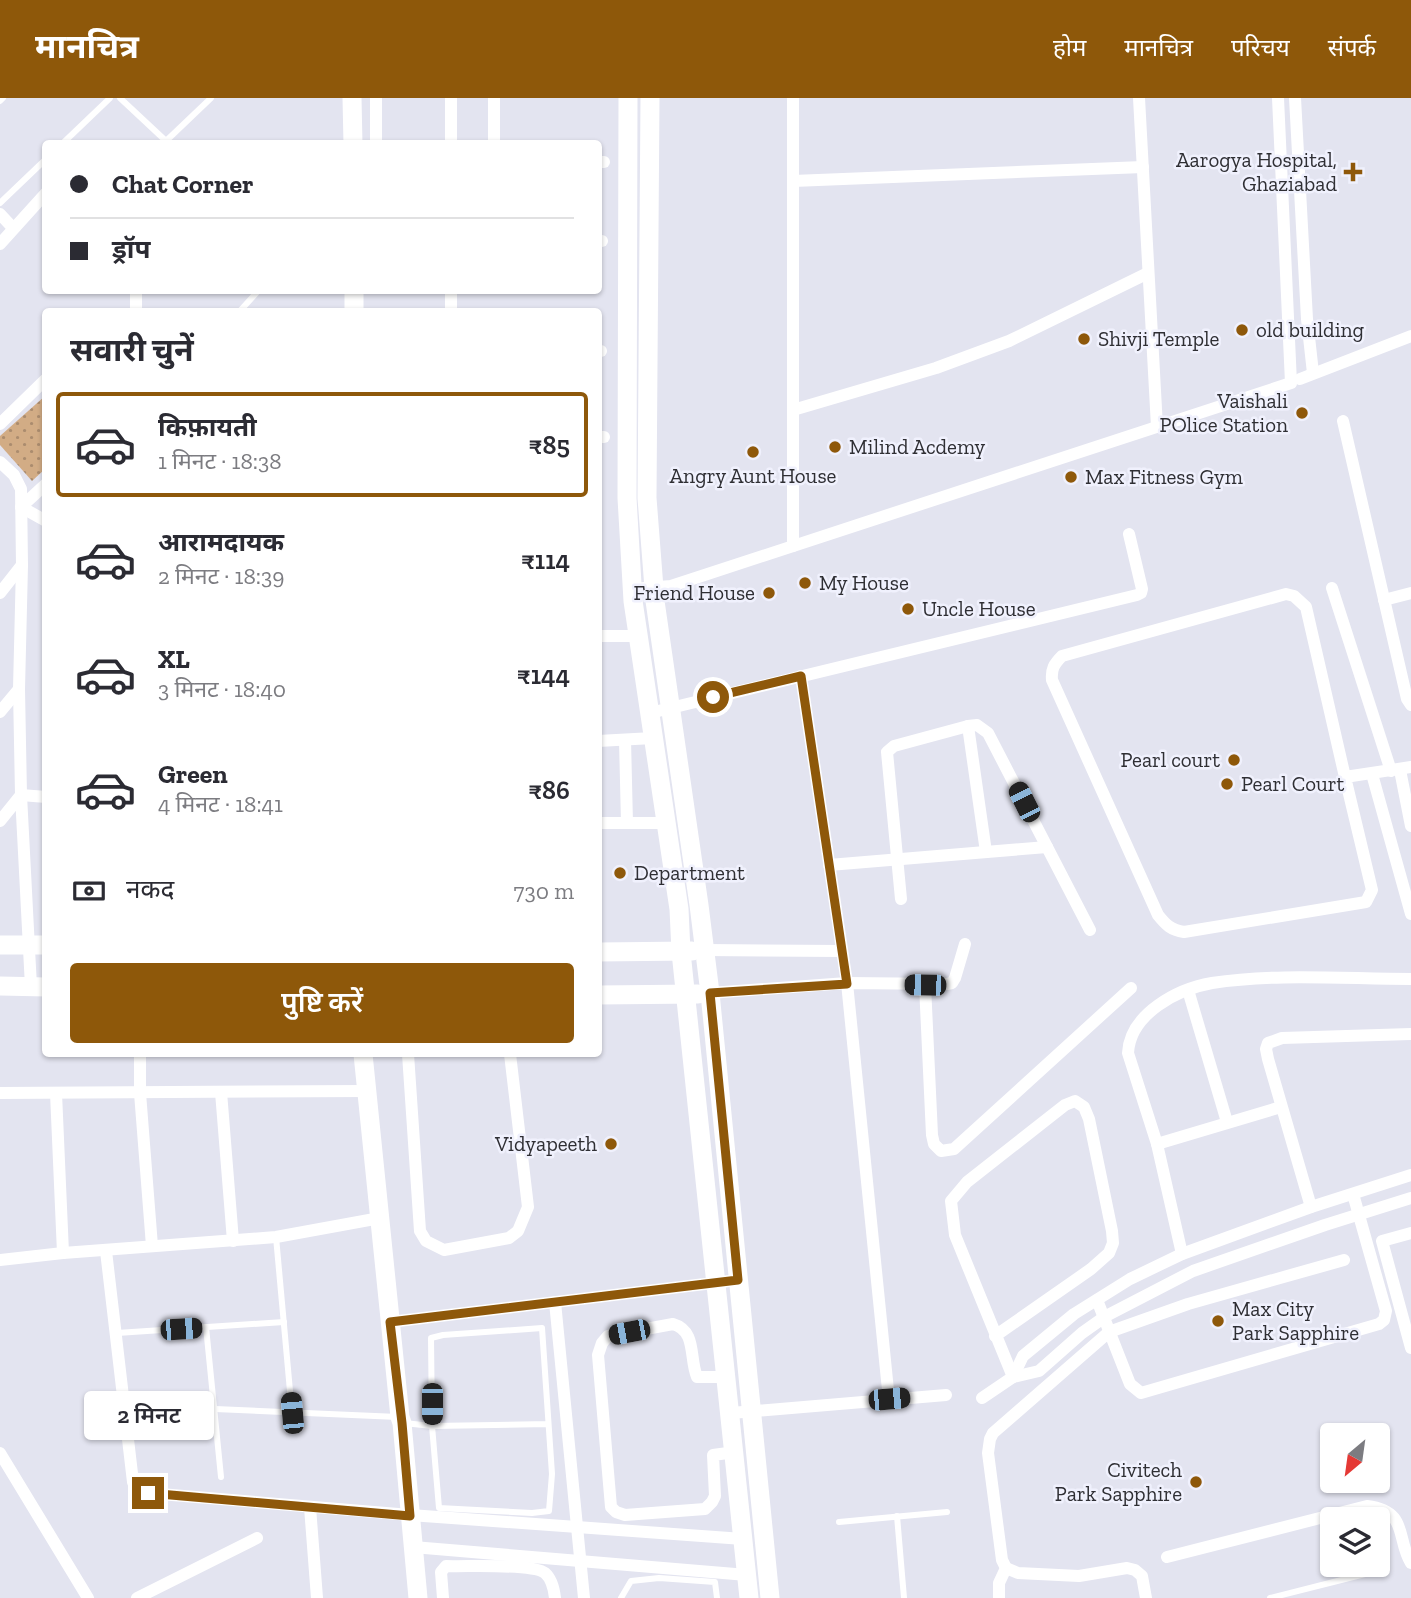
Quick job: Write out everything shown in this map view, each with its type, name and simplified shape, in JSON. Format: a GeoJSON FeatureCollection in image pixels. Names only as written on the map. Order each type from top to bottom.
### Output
{"type":"FeatureCollection","features":[{"type":"Feature","properties":{"kind":"street"},"geometry":{"type":"LineString","coordinates":[[352,98],[353,140]]}},
{"type":"Feature","properties":{"kind":"street"},"geometry":{"type":"LineString","coordinates":[[376,98],[376,140]]}},
{"type":"Feature","properties":{"kind":"street"},"geometry":{"type":"LineString","coordinates":[[450,98],[451,140]]}},
{"type":"Feature","properties":{"kind":"street"},"geometry":{"type":"LineString","coordinates":[[494,98],[494,140]]}},
{"type":"Feature","properties":{"kind":"street"},"geometry":{"type":"LineString","coordinates":[[628,98],[626,498],[632,589],[679,909],[681,952],[749,1598]]}},
{"type":"Feature","properties":{"kind":"street"},"geometry":{"type":"LineString","coordinates":[[650,98],[647,498],[654,587],[710,993],[770,1598]]}},
{"type":"Feature","properties":{"kind":"street"},"geometry":{"type":"LineString","coordinates":[[793,98],[793,546]]}},
{"type":"Feature","properties":{"kind":"street"},"geometry":{"type":"LineString","coordinates":[[1139,98],[1157,427]]}},
{"type":"Feature","properties":{"kind":"street"},"geometry":{"type":"LineString","coordinates":[[1278,98],[1295,381]]}},
{"type":"Feature","properties":{"kind":"street"},"geometry":{"type":"LineString","coordinates":[[1295,98],[1307,319],[1313,373]]}},
{"type":"Feature","properties":{"kind":"street"},"geometry":{"type":"LineString","coordinates":[[793,181],[1143,167]]}},
{"type":"Feature","properties":{"kind":"street"},"geometry":{"type":"LineString","coordinates":[[0,244],[42,197]]}},
{"type":"Feature","properties":{"kind":"street"},"geometry":{"type":"LineString","coordinates":[[0,214],[13,228]]}},
{"type":"Feature","properties":{"kind":"street"},"geometry":{"type":"LineString","coordinates":[[793,410],[936,368],[1009,341],[1148,273]]}},
{"type":"Feature","properties":{"kind":"street"},"geometry":{"type":"LineString","coordinates":[[632,589],[671,586],[1295,381],[1411,336]]}},
{"type":"Feature","properties":{"kind":"street"},"geometry":{"type":"LineString","coordinates":[[0,424],[42,383]]}},
{"type":"Feature","properties":{"kind":"street"},"geometry":{"type":"LineString","coordinates":[[1343,421],[1407,699],[1411,705]]}},
{"type":"Feature","properties":{"kind":"street"},"geometry":{"type":"LineString","coordinates":[[0,462],[14,475],[21,489],[21,795],[38,945],[38,987],[0,986]]}},
{"type":"Feature","properties":{"kind":"street"},"geometry":{"type":"LineString","coordinates":[[21,507],[42,488]]}},
{"type":"Feature","properties":{"kind":"street"},"geometry":{"type":"LineString","coordinates":[[21,507],[42,520]]}},
{"type":"Feature","properties":{"kind":"street"},"geometry":{"type":"LineString","coordinates":[[650,713],[1137,595],[1142,589],[1129,534]]}},
{"type":"Feature","properties":{"kind":"street"},"geometry":{"type":"LineString","coordinates":[[0,593],[22,565]]}},
{"type":"Feature","properties":{"kind":"street"},"geometry":{"type":"LineString","coordinates":[[1332,588],[1401,769],[1411,826]]}},
{"type":"Feature","properties":{"kind":"street"},"geometry":{"type":"LineString","coordinates":[[1384,600],[1411,593]]}},
{"type":"Feature","properties":{"kind":"street"},"geometry":{"type":"LineString","coordinates":[[1286,594],[1294,596],[1306,607],[1345,777],[1372,890],[1366,902],[1184,932],[1175,931],[1166,926],[1158,915],[1063,705],[1052,680],[1054,663],[1062,656],[1286,594]]}},
{"type":"Feature","properties":{"kind":"street"},"geometry":{"type":"LineString","coordinates":[[602,636],[639,636]]}},
{"type":"Feature","properties":{"kind":"street"},"geometry":{"type":"LineString","coordinates":[[801,676],[847,984],[889,1399]]}},
{"type":"Feature","properties":{"kind":"street"},"geometry":{"type":"LineString","coordinates":[[0,712],[19,689]]}},
{"type":"Feature","properties":{"kind":"street"},"geometry":{"type":"LineString","coordinates":[[901,899],[887,752],[894,746],[977,725],[988,733],[1090,930]]}},
{"type":"Feature","properties":{"kind":"street"},"geometry":{"type":"LineString","coordinates":[[968,726],[986,852]]}},
{"type":"Feature","properties":{"kind":"street"},"geometry":{"type":"LineString","coordinates":[[602,741],[653,738]]}},
{"type":"Feature","properties":{"kind":"street"},"geometry":{"type":"LineString","coordinates":[[625,740],[627,823]]}},
{"type":"Feature","properties":{"kind":"street"},"geometry":{"type":"LineString","coordinates":[[1345,777],[1401,769]]}},
{"type":"Feature","properties":{"kind":"street"},"geometry":{"type":"LineString","coordinates":[[1372,774],[1411,914]]}},
{"type":"Feature","properties":{"kind":"street"},"geometry":{"type":"LineString","coordinates":[[21,795],[42,797]]}},
{"type":"Feature","properties":{"kind":"street"},"geometry":{"type":"LineString","coordinates":[[0,821],[21,795]]}},
{"type":"Feature","properties":{"kind":"street"},"geometry":{"type":"LineString","coordinates":[[602,822],[666,823]]}},
{"type":"Feature","properties":{"kind":"street"},"geometry":{"type":"LineString","coordinates":[[829,865],[1047,847]]}},
{"type":"Feature","properties":{"kind":"street"},"geometry":{"type":"LineString","coordinates":[[602,995],[687,995],[847,984],[952,983],[956,978],[965,944]]}},
{"type":"Feature","properties":{"kind":"street"},"geometry":{"type":"LineString","coordinates":[[0,945],[38,945]]}},
{"type":"Feature","properties":{"kind":"street"},"geometry":{"type":"LineString","coordinates":[[602,952],[842,951]]}},
{"type":"Feature","properties":{"kind":"street"},"geometry":{"type":"LineString","coordinates":[[1182,1255],[1157,1144],[1128,1053],[1128,1042],[1133,1030],[1160,1004],[1188,990],[1211,983],[1320,978],[1411,979]]}},
{"type":"Feature","properties":{"kind":"street"},"geometry":{"type":"LineString","coordinates":[[925,985],[932,1135],[933,1144],[941,1152],[954,1149],[1131,988]]}},
{"type":"Feature","properties":{"kind":"street"},"geometry":{"type":"LineString","coordinates":[[1188,990],[1227,1122]]}},
{"type":"Feature","properties":{"kind":"street"},"geometry":{"type":"LineString","coordinates":[[1311,1207],[1266,1049],[1273,1040],[1411,1034]]}},
{"type":"Feature","properties":{"kind":"street"},"geometry":{"type":"LineString","coordinates":[[140,1057],[140,1093],[152,1246]]}},
{"type":"Feature","properties":{"kind":"street"},"geometry":{"type":"LineString","coordinates":[[363,1057],[418,1598]]}},
{"type":"Feature","properties":{"kind":"street"},"geometry":{"type":"LineString","coordinates":[[408,1057],[419,1231],[426,1241],[444,1250],[509,1238],[518,1230],[528,1207],[510,1057]]}},
{"type":"Feature","properties":{"kind":"street"},"geometry":{"type":"LineString","coordinates":[[0,1093],[367,1091]]}},
{"type":"Feature","properties":{"kind":"street"},"geometry":{"type":"LineString","coordinates":[[221,1092],[233,1241]]}},
{"type":"Feature","properties":{"kind":"street"},"geometry":{"type":"LineString","coordinates":[[56,1093],[63,1253]]}},
{"type":"Feature","properties":{"kind":"street"},"geometry":{"type":"LineString","coordinates":[[995,1336],[1091,1269],[1109,1253],[1112,1231],[1089,1119],[1084,1107],[1075,1101],[1065,1105],[967,1182],[951,1201],[955,1235],[995,1336],[1013,1377]]}},
{"type":"Feature","properties":{"kind":"street"},"geometry":{"type":"LineString","coordinates":[[1157,1144],[1281,1107]]}},
{"type":"Feature","properties":{"kind":"street"},"geometry":{"type":"LineString","coordinates":[[1013,1377],[1023,1356],[1074,1314],[1130,1279],[1182,1255],[1311,1207],[1411,1175]]}},
{"type":"Feature","properties":{"kind":"street"},"geometry":{"type":"LineString","coordinates":[[1097,1300],[1130,1384],[1141,1393],[1379,1324],[1384,1320],[1386,1311],[1353,1194]]}},
{"type":"Feature","properties":{"kind":"street"},"geometry":{"type":"LineString","coordinates":[[982,1398],[1013,1377],[1039,1371],[1103,1318],[1193,1271],[1411,1198]]}},
{"type":"Feature","properties":{"kind":"street"},"geometry":{"type":"LineString","coordinates":[[0,1260],[276,1237],[380,1218]]}},
{"type":"Feature","properties":{"kind":"street"},"geometry":{"type":"LineString","coordinates":[[1411,1233],[1382,1241],[1411,1348]]}},
{"type":"Feature","properties":{"kind":"street"},"geometry":{"type":"LineString","coordinates":[[106,1251],[135,1487],[148,1493],[410,1516],[744,1539]]}},
{"type":"Feature","properties":{"kind":"street"},"geometry":{"type":"LineString","coordinates":[[1146,1598],[1142,1576],[1127,1568],[1079,1576],[1018,1573],[1006,1568],[1002,1560],[988,1453],[990,1439],[1007,1419],[1109,1332],[1188,1304],[1344,1260]]}},
{"type":"Feature","properties":{"kind":"street"},"geometry":{"type":"LineString","coordinates":[[390,1322],[738,1280]]}},
{"type":"Feature","properties":{"kind":"street"},"geometry":{"type":"LineString","coordinates":[[555,1301],[584,1598]]}},
{"type":"Feature","properties":{"kind":"street"},"geometry":{"type":"LineString","coordinates":[[727,1377],[697,1377],[687,1332],[673,1324],[608,1336],[598,1355],[611,1507],[615,1512],[625,1515],[705,1509],[715,1496],[713,1455],[735,1452]]}},
{"type":"Feature","properties":{"kind":"street"},"geometry":{"type":"LineString","coordinates":[[731,1413],[946,1395]]}},
{"type":"Feature","properties":{"kind":"street"},"geometry":{"type":"LineString","coordinates":[[0,1453],[88,1598]]}},
{"type":"Feature","properties":{"kind":"street"},"geometry":{"type":"LineString","coordinates":[[1167,1557],[1367,1506],[1377,1507],[1401,1528],[1411,1563]]}},
{"type":"Feature","properties":{"kind":"street"},"geometry":{"type":"LineString","coordinates":[[310,1507],[317,1598]]}},
{"type":"Feature","properties":{"kind":"street"},"geometry":{"type":"LineString","coordinates":[[137,1598],[257,1538]]}},
{"type":"Feature","properties":{"kind":"street"},"geometry":{"type":"LineString","coordinates":[[413,1547],[747,1575]]}},
{"type":"Feature","properties":{"kind":"street"},"geometry":{"type":"LineString","coordinates":[[443,1598],[441,1572],[446,1566],[530,1567],[545,1573],[554,1586],[555,1598]]}},
{"type":"Feature","properties":{"kind":"street"},"geometry":{"type":"LineString","coordinates":[[999,1598],[999,1583],[1006,1568]]}},
{"type":"Feature","properties":{"kind":"lane"},"geometry":{"type":"LineString","coordinates":[[66,140],[110,98]]}},
{"type":"Feature","properties":{"kind":"lane"},"geometry":{"type":"LineString","coordinates":[[120,98],[165,140]]}},
{"type":"Feature","properties":{"kind":"lane"},"geometry":{"type":"LineString","coordinates":[[167,140],[211,98]]}},
{"type":"Feature","properties":{"kind":"lane"},"geometry":{"type":"LineString","coordinates":[[0,203],[42,163]]}},
{"type":"Feature","properties":{"kind":"lane"},"geometry":{"type":"LineString","coordinates":[[243,308],[255,294]]}},
{"type":"Feature","properties":{"kind":"lane"},"geometry":{"type":"LineString","coordinates":[[276,1237],[292,1413]]}},
{"type":"Feature","properties":{"kind":"lane"},"geometry":{"type":"LineString","coordinates":[[117,1332],[284,1322]]}},
{"type":"Feature","properties":{"kind":"lane"},"geometry":{"type":"LineString","coordinates":[[206,1327],[221,1477]]}},
{"type":"Feature","properties":{"kind":"lane"},"geometry":{"type":"LineString","coordinates":[[542,1328],[552,1474],[549,1511],[532,1513],[439,1508],[432,1426],[431,1338],[542,1328]]}},
{"type":"Feature","properties":{"kind":"lane"},"geometry":{"type":"LineString","coordinates":[[215,1409],[401,1420],[432,1426],[548,1424]]}},
{"type":"Feature","properties":{"kind":"lane"},"geometry":{"type":"LineString","coordinates":[[839,1522],[947,1512]]}},
{"type":"Feature","properties":{"kind":"lane"},"geometry":{"type":"LineString","coordinates":[[897,1516],[904,1598]]}},
{"type":"Feature","properties":{"kind":"lane"},"geometry":{"type":"LineString","coordinates":[[1270,1598],[1353,1577]]}},
{"type":"Feature","properties":{"kind":"lane"},"geometry":{"type":"LineString","coordinates":[[621,1598],[631,1581],[659,1578],[715,1582],[717,1598]]}},
{"type":"Feature","properties":{"kind":"shaded area"},"geometry":{"type":"Polygon","coordinates":[[[42,399],[42,472],[32,481],[0,445],[0,436],[42,399]]]}},
{"type":"Feature","properties":{"kind":"place","name":"Aarogya Hospital, Ghaziabad"},"geometry":{"type":"Point","coordinates":[1353,172]}},
{"type":"Feature","properties":{"kind":"place","name":"old building"},"geometry":{"type":"Point","coordinates":[1242,330]}},
{"type":"Feature","properties":{"kind":"place","name":"Shivji Temple"},"geometry":{"type":"Point","coordinates":[1084,339]}},
{"type":"Feature","properties":{"kind":"place","name":"Vaishali POlice Station"},"geometry":{"type":"Point","coordinates":[1302,413]}},
{"type":"Feature","properties":{"kind":"place","name":"Milind Acdemy"},"geometry":{"type":"Point","coordinates":[835,447]}},
{"type":"Feature","properties":{"kind":"place","name":"Angry Aunt House"},"geometry":{"type":"Point","coordinates":[753,452]}},
{"type":"Feature","properties":{"kind":"place","name":"Max Fitness Gym"},"geometry":{"type":"Point","coordinates":[1071,477]}},
{"type":"Feature","properties":{"kind":"place","name":"My House"},"geometry":{"type":"Point","coordinates":[805,583]}},
{"type":"Feature","properties":{"kind":"place","name":"Friend House"},"geometry":{"type":"Point","coordinates":[769,593]}},
{"type":"Feature","properties":{"kind":"place","name":"Uncle House"},"geometry":{"type":"Point","coordinates":[908,609]}},
{"type":"Feature","properties":{"kind":"place","name":"Pearl court"},"geometry":{"type":"Point","coordinates":[1234,760]}},
{"type":"Feature","properties":{"kind":"place","name":"Pearl Court"},"geometry":{"type":"Point","coordinates":[1227,784]}},
{"type":"Feature","properties":{"kind":"place","name":"Department"},"geometry":{"type":"Point","coordinates":[620,873]}},
{"type":"Feature","properties":{"kind":"place","name":"Vidyapeeth"},"geometry":{"type":"Point","coordinates":[611,1144]}},
{"type":"Feature","properties":{"kind":"place","name":"Max City Park Sapphire"},"geometry":{"type":"Point","coordinates":[1218,1321]}},
{"type":"Feature","properties":{"kind":"place","name":"Civitech Park Sapphire"},"geometry":{"type":"Point","coordinates":[1196,1482]}},
{"type":"Feature","properties":{"kind":"route"},"geometry":{"type":"LineString","coordinates":[[148,1493],[410,1516],[390,1322],[738,1280],[710,993],[847,984],[801,676],[713,697]]}}]}
